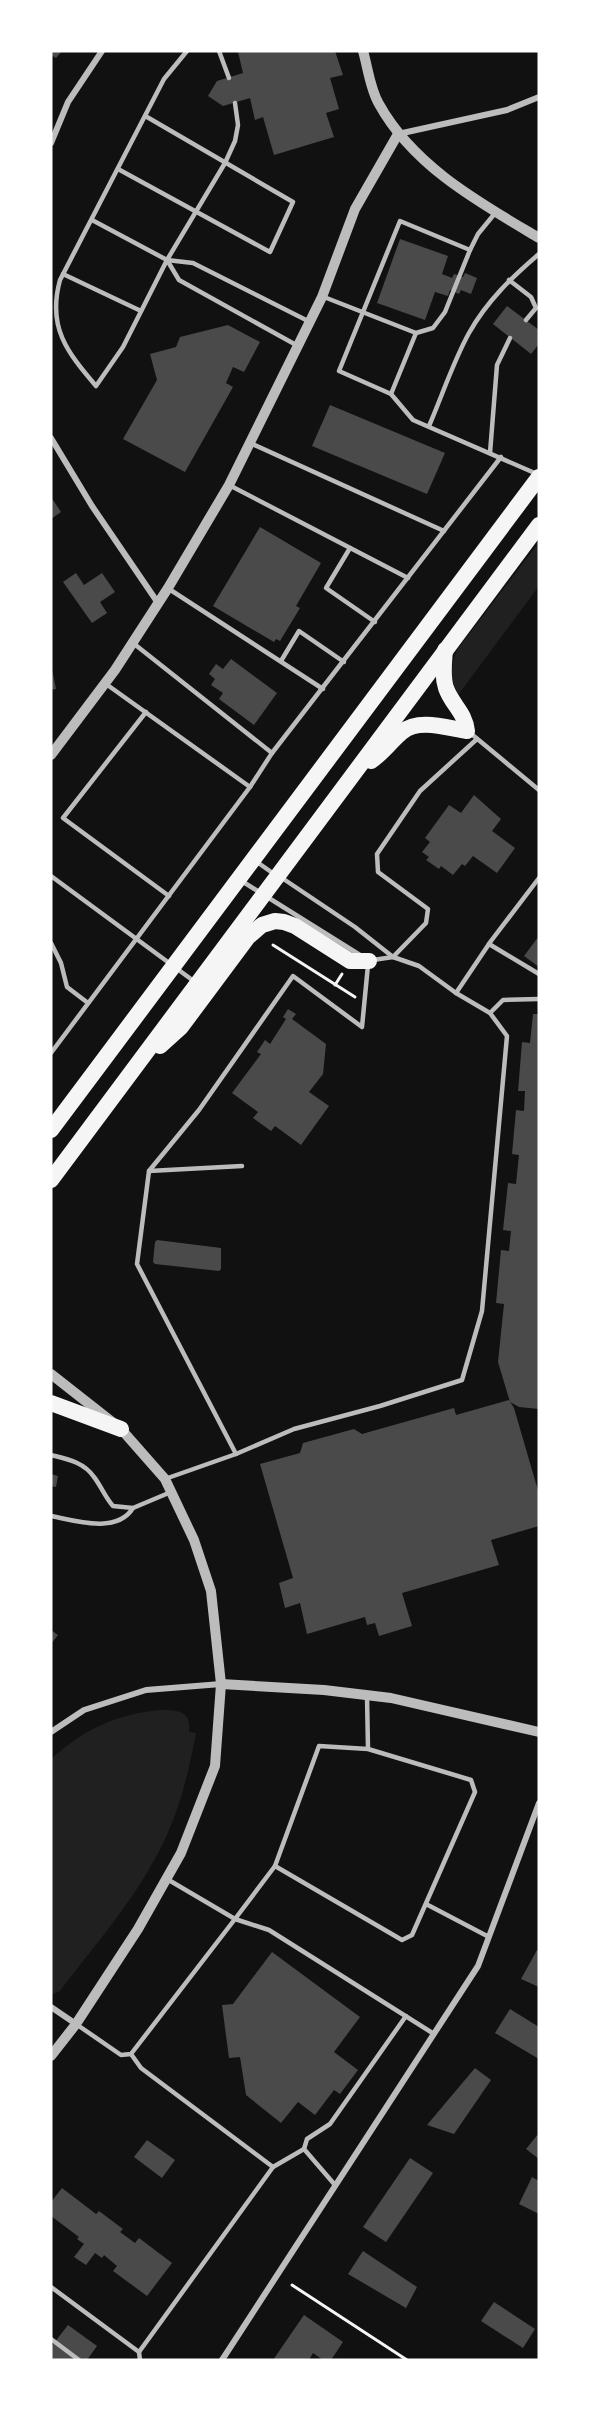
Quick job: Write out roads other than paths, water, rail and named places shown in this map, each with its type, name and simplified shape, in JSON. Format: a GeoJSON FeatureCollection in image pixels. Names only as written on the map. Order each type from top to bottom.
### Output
{"type":"FeatureCollection","features":[{"type":"Feature","properties":{"kind":"highway"},"geometry":{"type":"LineString","coordinates":[[51,1130],[539,476]]}},
{"type":"Feature","properties":{"kind":"highway"},"geometry":{"type":"LineString","coordinates":[[51,1180],[539,525]]}},
{"type":"Feature","properties":{"kind":"highway"},"geometry":{"type":"LineString","coordinates":[[445,650],[444,678],[447,691],[465,718],[472,735]]}},
{"type":"Feature","properties":{"kind":"highway"},"geometry":{"type":"LineString","coordinates":[[351,776],[377,757],[403,731],[414,725],[425,724],[472,735]]}},
{"type":"Feature","properties":{"kind":"highway"},"geometry":{"type":"LineString","coordinates":[[130,1073],[181,1027],[248,937],[262,925],[275,921],[294,926],[350,962],[369,961]]}},
{"type":"Feature","properties":{"kind":"highway"},"geometry":{"type":"LineString","coordinates":[[51,1403],[121,1429]]}},
{"type":"Feature","properties":{"kind":"street"},"geometry":{"type":"LineString","coordinates":[[51,142],[68,102],[102,51]]}},
{"type":"Feature","properties":{"kind":"street"},"geometry":{"type":"LineString","coordinates":[[363,51],[377,102],[398,134],[460,190],[539,238]]}},
{"type":"Feature","properties":{"kind":"street"},"geometry":{"type":"LineString","coordinates":[[51,755],[133,643],[229,485],[322,297],[355,209],[398,134],[507,110],[539,97]]}},
{"type":"Feature","properties":{"kind":"street"},"geometry":{"type":"LineString","coordinates":[[51,438],[92,506],[158,603]]}},
{"type":"Feature","properties":{"kind":"street"},"geometry":{"type":"LineString","coordinates":[[51,1374],[121,1429],[165,1479],[194,1540],[211,1591],[221,1684],[215,1766],[181,1853],[138,1929],[76,2024],[51,2056]]}},
{"type":"Feature","properties":{"kind":"street"},"geometry":{"type":"LineString","coordinates":[[51,1732],[84,1710],[146,1690],[221,1684],[324,1690],[391,1698],[539,1732]]}},
{"type":"Feature","properties":{"kind":"street"},"geometry":{"type":"LineString","coordinates":[[222,2360],[478,1966],[539,1803]]}},
{"type":"Feature","properties":{"kind":"street"},"geometry":{"type":"LineString","coordinates":[[51,2007],[76,2024]]}},
{"type":"Feature","properties":{"kind":"lane"},"geometry":{"type":"LineString","coordinates":[[187,51],[164,79],[147,117],[63,274],[55,298],[56,324],[71,358],[96,387],[123,347],[167,260],[225,163],[235,141],[238,125],[235,103]]}},
{"type":"Feature","properties":{"kind":"lane"},"geometry":{"type":"LineString","coordinates":[[219,51],[229,78]]}},
{"type":"Feature","properties":{"kind":"lane"},"geometry":{"type":"LineString","coordinates":[[118,169],[270,252],[293,202],[147,117]]}},
{"type":"Feature","properties":{"kind":"lane"},"geometry":{"type":"LineString","coordinates":[[322,297],[416,333],[434,328],[445,312],[478,234],[496,212]]}},
{"type":"Feature","properties":{"kind":"lane"},"geometry":{"type":"LineString","coordinates":[[92,220],[167,260],[193,263],[310,322]]}},
{"type":"Feature","properties":{"kind":"lane"},"geometry":{"type":"LineString","coordinates":[[470,250],[400,221],[339,371],[391,394],[413,420],[501,457],[539,476]]}},
{"type":"Feature","properties":{"kind":"lane"},"geometry":{"type":"LineString","coordinates":[[429,426],[469,334],[485,309],[509,280],[539,254]]}},
{"type":"Feature","properties":{"kind":"lane"},"geometry":{"type":"LineString","coordinates":[[167,260],[179,280],[298,346]]}},
{"type":"Feature","properties":{"kind":"lane"},"geometry":{"type":"LineString","coordinates":[[63,274],[141,311]]}},
{"type":"Feature","properties":{"kind":"lane"},"geometry":{"type":"LineString","coordinates":[[509,280],[531,297],[536,308],[526,320]]}},
{"type":"Feature","properties":{"kind":"lane"},"geometry":{"type":"LineString","coordinates":[[391,394],[416,333]]}},
{"type":"Feature","properties":{"kind":"lane"},"geometry":{"type":"LineString","coordinates":[[490,453],[497,365],[510,338]]}},
{"type":"Feature","properties":{"kind":"lane"},"geometry":{"type":"LineString","coordinates":[[250,443],[444,531]]}},
{"type":"Feature","properties":{"kind":"lane"},"geometry":{"type":"LineString","coordinates":[[51,1053],[250,787],[272,753],[501,457]]}},
{"type":"Feature","properties":{"kind":"lane"},"geometry":{"type":"LineString","coordinates":[[229,485],[408,578]]}},
{"type":"Feature","properties":{"kind":"lane"},"geometry":{"type":"LineString","coordinates":[[350,548],[326,588],[375,622]]}},
{"type":"Feature","properties":{"kind":"lane"},"geometry":{"type":"LineString","coordinates":[[168,588],[323,689]]}},
{"type":"Feature","properties":{"kind":"lane"},"geometry":{"type":"LineString","coordinates":[[281,661],[299,631],[344,662]]}},
{"type":"Feature","properties":{"kind":"lane"},"geometry":{"type":"LineString","coordinates":[[133,643],[272,753]]}},
{"type":"Feature","properties":{"kind":"lane"},"geometry":{"type":"LineString","coordinates":[[105,683],[250,787]]}},
{"type":"Feature","properties":{"kind":"lane"},"geometry":{"type":"LineString","coordinates":[[146,712],[63,818],[169,896]]}},
{"type":"Feature","properties":{"kind":"lane"},"geometry":{"type":"LineString","coordinates":[[238,879],[369,961],[393,957],[426,923],[428,909],[378,872],[377,855],[420,791],[472,735],[539,790]]}},
{"type":"Feature","properties":{"kind":"lane"},"geometry":{"type":"LineString","coordinates":[[165,1479],[236,1454],[294,1430],[462,1380],[482,1311],[507,1036],[490,1013],[456,993],[418,966],[393,957],[355,927],[253,860]]}},
{"type":"Feature","properties":{"kind":"lane"},"geometry":{"type":"LineString","coordinates":[[51,876],[198,983]]}},
{"type":"Feature","properties":{"kind":"lane"},"geometry":{"type":"LineString","coordinates":[[456,993],[489,944],[539,878]]}},
{"type":"Feature","properties":{"kind":"lane"},"geometry":{"type":"LineString","coordinates":[[51,943],[61,963],[67,987],[88,1004]]}},
{"type":"Feature","properties":{"kind":"lane"},"geometry":{"type":"LineString","coordinates":[[489,944],[539,974]]}},
{"type":"Feature","properties":{"kind":"lane"},"geometry":{"type":"LineString","coordinates":[[236,1454],[137,1264],[149,1171],[199,1110],[293,976],[362,1027],[369,961]]}},
{"type":"Feature","properties":{"kind":"lane"},"geometry":{"type":"LineString","coordinates":[[490,1013],[503,1000],[539,999]]}},
{"type":"Feature","properties":{"kind":"lane"},"geometry":{"type":"LineString","coordinates":[[149,1171],[243,1166]]}},
{"type":"Feature","properties":{"kind":"lane"},"geometry":{"type":"LineString","coordinates":[[51,1455],[75,1461],[94,1476],[113,1506],[133,1508],[171,1492]]}},
{"type":"Feature","properties":{"kind":"lane"},"geometry":{"type":"LineString","coordinates":[[51,1516],[85,1523],[112,1522],[127,1518],[133,1508]]}},
{"type":"Feature","properties":{"kind":"lane"},"geometry":{"type":"LineString","coordinates":[[367,1696],[368,1749]]}},
{"type":"Feature","properties":{"kind":"lane"},"geometry":{"type":"LineString","coordinates":[[76,2024],[121,2055],[131,2054],[275,1866],[319,1746],[368,1749],[471,1780],[475,1792],[412,1935],[402,1940],[275,1866]]}},
{"type":"Feature","properties":{"kind":"lane"},"geometry":{"type":"LineString","coordinates":[[167,1879],[235,1919],[269,1930],[434,2034]]}},
{"type":"Feature","properties":{"kind":"lane"},"geometry":{"type":"LineString","coordinates":[[426,1904],[489,1937]]}},
{"type":"Feature","properties":{"kind":"lane"},"geometry":{"type":"LineString","coordinates":[[140,2360],[139,2352],[273,2168],[304,2149],[307,2139],[330,2124],[406,2016]]}},
{"type":"Feature","properties":{"kind":"lane"},"geometry":{"type":"LineString","coordinates":[[131,2054],[141,2068],[273,2168]]}},
{"type":"Feature","properties":{"kind":"lane"},"geometry":{"type":"LineString","coordinates":[[304,2149],[335,2185]]}},
{"type":"Feature","properties":{"kind":"lane"},"geometry":{"type":"LineString","coordinates":[[51,2287],[139,2352]]}},
{"type":"Feature","properties":{"kind":"lane"},"geometry":{"type":"LineString","coordinates":[[51,2339],[79,2360]]}}]}
